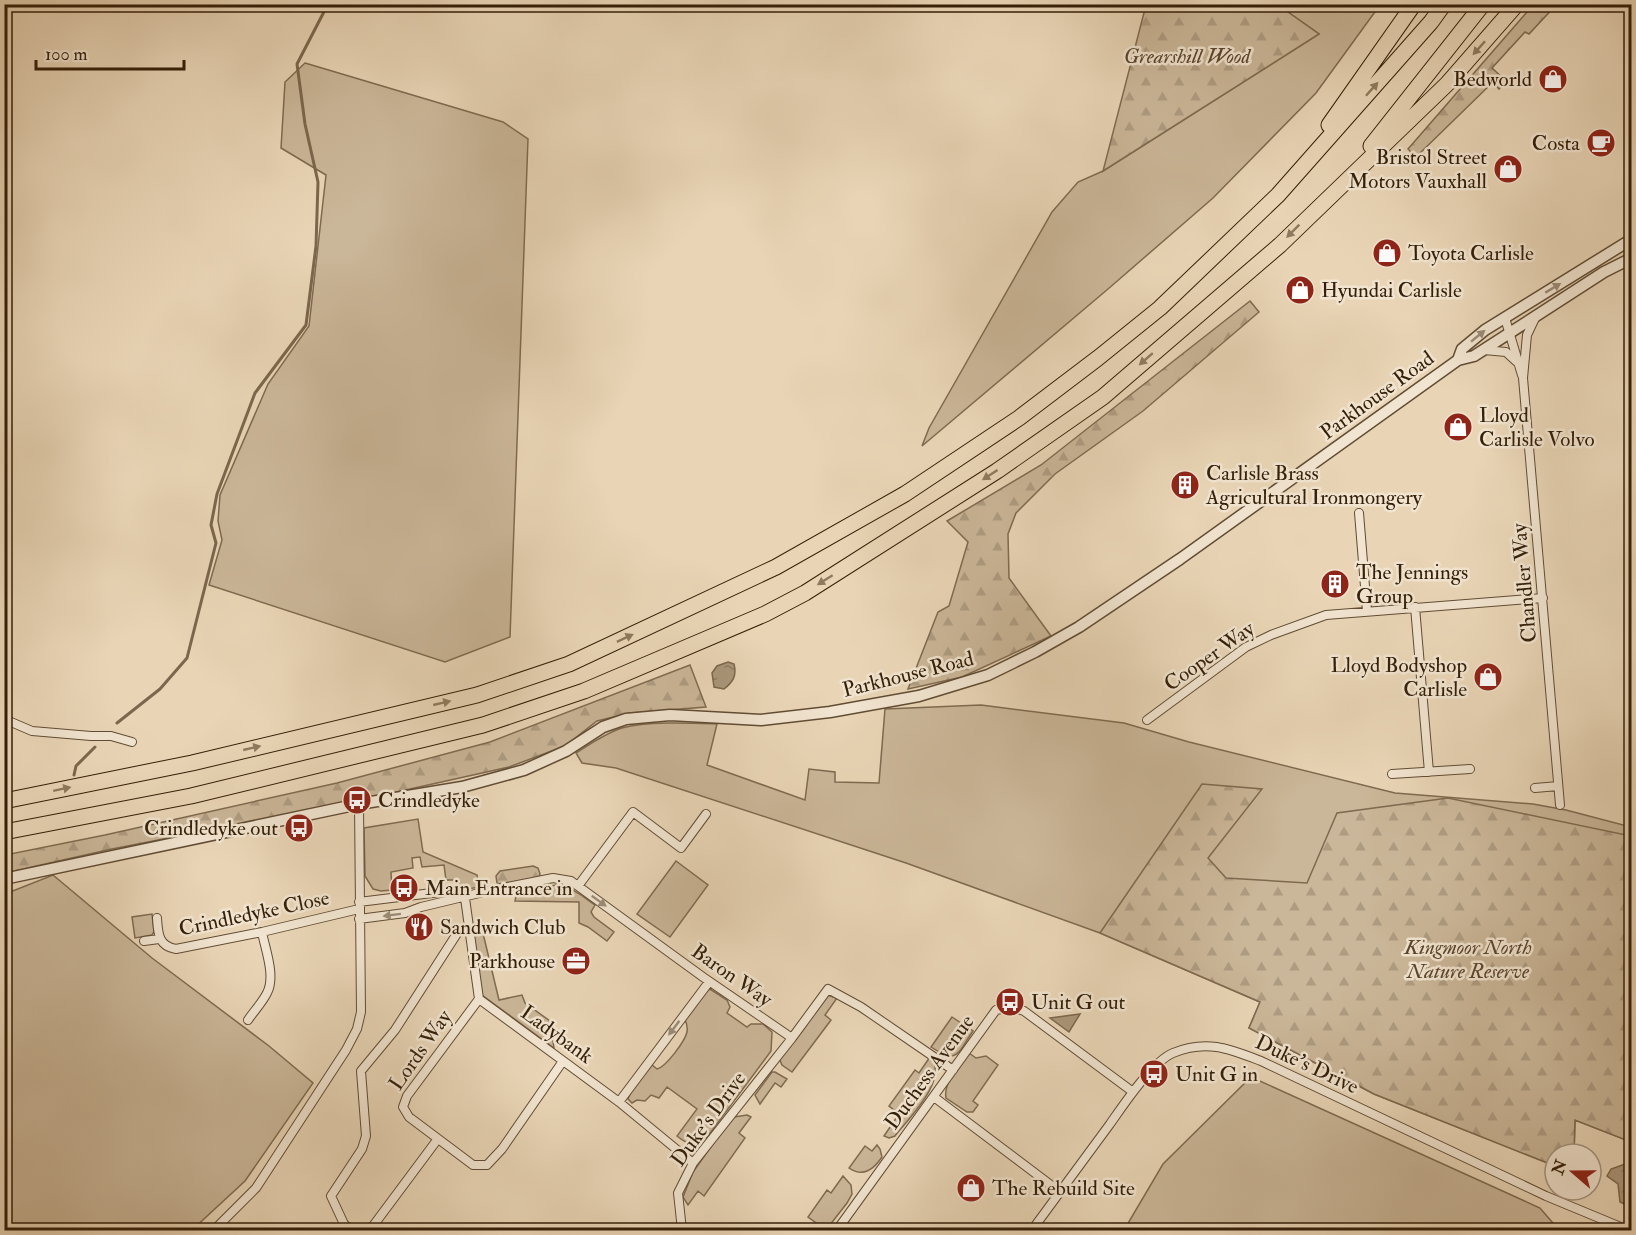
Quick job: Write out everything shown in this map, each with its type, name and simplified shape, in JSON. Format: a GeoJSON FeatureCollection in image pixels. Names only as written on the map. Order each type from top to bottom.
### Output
{"type":"FeatureCollection","features":[{"type":"Feature","properties":{"kind":"highway"},"geometry":{"type":"LineString","coordinates":[[1278,195],[1414,4]]}},
{"type":"Feature","properties":{"kind":"highway"},"geometry":{"type":"LineString","coordinates":[[4,801],[192,763],[477,695],[569,664],[757,576],[905,494],[1019,418],[1160,308],[1278,195],[1431,22],[1444,4]]}},
{"type":"Feature","properties":{"kind":"highway"},"geometry":{"type":"LineString","coordinates":[[1335,190],[1483,4]]}},
{"type":"Feature","properties":{"kind":"highway"},"geometry":{"type":"LineString","coordinates":[[4,832],[191,796],[483,725],[584,691],[765,614],[805,592],[997,471],[1103,397],[1280,244],[1447,84],[1517,4]]}},
{"type":"Feature","properties":{"kind":"street","name":"Parkhouse Road"},"geometry":{"type":"LineString","coordinates":[[1458,360],[1462,349],[1485,330],[1632,238]]}},
{"type":"Feature","properties":{"kind":"street","name":"Parkhouse Road"},"geometry":{"type":"LineString","coordinates":[[4,879],[359,804],[462,787],[524,770],[566,751],[603,727],[626,719],[670,715],[760,720],[830,712],[919,696],[988,675],[1079,627],[1180,559],[1458,360],[1474,356],[1510,333],[1524,331],[1536,316],[1604,272],[1632,258]]}},
{"type":"Feature","properties":{"kind":"street"},"geometry":{"type":"LineString","coordinates":[[1505,318],[1515,321],[1524,331]]}},
{"type":"Feature","properties":{"kind":"street","name":"Chandler Way"},"geometry":{"type":"LineString","coordinates":[[1505,318],[1523,378]]}},
{"type":"Feature","properties":{"kind":"street","name":"Chandler Way"},"geometry":{"type":"LineString","coordinates":[[1524,331],[1523,378],[1560,805]]}},
{"type":"Feature","properties":{"kind":"street"},"geometry":{"type":"LineString","coordinates":[[1484,350],[1506,352],[1517,362]]}},
{"type":"Feature","properties":{"kind":"street"},"geometry":{"type":"LineString","coordinates":[[1359,513],[1367,611]]}},
{"type":"Feature","properties":{"kind":"street","name":"Cooper Way"},"geometry":{"type":"LineString","coordinates":[[1147,720],[1246,647],[1271,635],[1326,615],[1415,606],[1543,598]]}},
{"type":"Feature","properties":{"kind":"street"},"geometry":{"type":"LineString","coordinates":[[1415,606],[1429,772]]}},
{"type":"Feature","properties":{"kind":"street"},"geometry":{"type":"LineString","coordinates":[[4,719],[32,731],[111,736],[132,742]]}},
{"type":"Feature","properties":{"kind":"street"},"geometry":{"type":"LineString","coordinates":[[1392,774],[1470,769]]}},
{"type":"Feature","properties":{"kind":"street"},"geometry":{"type":"LineString","coordinates":[[1535,788],[1558,786]]}},
{"type":"Feature","properties":{"kind":"street"},"geometry":{"type":"LineString","coordinates":[[214,1230],[256,1188],[346,1050],[357,1029],[361,1011],[359,804]]}},
{"type":"Feature","properties":{"kind":"street"},"geometry":{"type":"LineString","coordinates":[[578,886],[633,812],[681,848],[706,814]]}},
{"type":"Feature","properties":{"kind":"street","name":"Baron Way"},"geometry":{"type":"LineString","coordinates":[[359,919],[405,913],[421,907],[553,878],[571,881],[709,982],[792,1038]]}},
{"type":"Feature","properties":{"kind":"street","name":"Crindledyke Close"},"geometry":{"type":"LineString","coordinates":[[157,918],[159,939],[170,948],[176,949],[262,932],[359,905],[448,891],[465,897]]}},
{"type":"Feature","properties":{"kind":"street"},"geometry":{"type":"LineString","coordinates":[[465,897],[479,999]]}},
{"type":"Feature","properties":{"kind":"street"},"geometry":{"type":"LineString","coordinates":[[351,1230],[344,1224],[331,1196],[362,1149],[366,1136],[361,1071],[395,1030],[458,932],[469,928]]}},
{"type":"Feature","properties":{"kind":"street"},"geometry":{"type":"LineString","coordinates":[[248,1020],[270,985],[262,932]]}},
{"type":"Feature","properties":{"kind":"street","name":"Crindledyke Close"},"geometry":{"type":"LineString","coordinates":[[144,941],[159,939]]}},
{"type":"Feature","properties":{"kind":"street"},"geometry":{"type":"LineString","coordinates":[[619,1102],[709,982]]}},
{"type":"Feature","properties":{"kind":"street"},"geometry":{"type":"LineString","coordinates":[[792,1038],[828,989],[861,1007],[953,1070]]}},
{"type":"Feature","properties":{"kind":"street","name":"Ladybank"},"geometry":{"type":"LineString","coordinates":[[479,999],[619,1102],[693,1163]]}},
{"type":"Feature","properties":{"kind":"street","name":"Lords Way"},"geometry":{"type":"LineString","coordinates":[[479,999],[407,1096],[403,1107],[410,1117],[438,1140],[473,1165],[487,1165],[502,1149],[563,1060]]}},
{"type":"Feature","properties":{"kind":"street","name":"Duchess Avenue"},"geometry":{"type":"LineString","coordinates":[[837,1230],[996,1010],[1012,1007],[1024,1011],[1133,1092]]}},
{"type":"Feature","properties":{"kind":"street","name":"Duke's Drive"},"geometry":{"type":"LineString","coordinates":[[682,1230],[678,1193],[693,1163],[792,1038]]}},
{"type":"Feature","properties":{"kind":"street","name":"Duke's Drive"},"geometry":{"type":"LineString","coordinates":[[1032,1230],[1133,1092],[1160,1061],[1172,1053],[1193,1047],[1221,1046],[1261,1061],[1546,1196],[1628,1230]]}},
{"type":"Feature","properties":{"kind":"street"},"geometry":{"type":"LineString","coordinates":[[934,1097],[1060,1192]]}},
{"type":"Feature","properties":{"kind":"street"},"geometry":{"type":"LineString","coordinates":[[370,1230],[438,1140]]}},
{"type":"Feature","properties":{"kind":"green space","name":"Grearshill Wood"},"geometry":{"type":"Polygon","coordinates":[[[1146,5],[1278,5],[1319,34],[1103,171],[1146,5]]]}},
{"type":"Feature","properties":{"kind":"green space"},"geometry":{"type":"Polygon","coordinates":[[[1278,5],[1380,5],[1316,93],[1213,198],[922,446],[929,428],[1052,212],[1078,182],[1103,171],[1319,34],[1278,5]]]}},
{"type":"Feature","properties":{"kind":"green space"},"geometry":{"type":"Polygon","coordinates":[[[1533,5],[1556,5],[1529,34],[1525,32],[1492,68],[1506,81],[1499,89],[1493,82],[1416,157],[1408,149],[1533,5]]]}},
{"type":"Feature","properties":{"kind":"green space"},"geometry":{"type":"Polygon","coordinates":[[[305,63],[503,122],[528,139],[510,637],[445,662],[209,585],[222,540],[218,521],[220,495],[268,384],[309,326],[326,175],[281,148],[285,82],[305,63]]]}},
{"type":"Feature","properties":{"kind":"green space"},"geometry":{"type":"Polygon","coordinates":[[[1250,301],[1259,312],[1143,411],[1055,474],[1016,513],[1008,534],[1009,578],[1051,636],[962,677],[908,689],[938,612],[949,606],[968,542],[947,521],[1041,465],[1250,301]]]}},
{"type":"Feature","properties":{"kind":"green space"},"geometry":{"type":"Polygon","coordinates":[[[690,665],[706,707],[630,713],[597,721],[565,746],[509,767],[329,807],[112,849],[5,873],[5,855],[337,783],[490,742],[690,665]]]}},
{"type":"Feature","properties":{"kind":"green space","name":"Kingmoor North Nature Reserve"},"geometry":{"type":"Polygon","coordinates":[[[981,705],[1124,723],[1189,742],[1395,793],[1533,804],[1631,827],[1631,1142],[1575,1120],[1574,1142],[1543,1142],[1543,1161],[1374,1094],[1249,1028],[1260,1002],[1100,933],[906,863],[616,768],[582,763],[576,753],[622,728],[644,724],[717,724],[707,765],[805,800],[809,769],[835,772],[835,782],[879,783],[885,709],[981,705]]]}},
{"type":"Feature","properties":{"kind":"green space","name":"Kingmoor North Nature Reserve"},"geometry":{"type":"Polygon","coordinates":[[[1202,784],[1262,789],[1208,858],[1226,878],[1307,883],[1337,813],[1448,798],[1631,836],[1631,1142],[1575,1120],[1574,1142],[1543,1142],[1543,1161],[1374,1094],[1249,1028],[1260,1002],[1100,933],[1202,784]]]}},
{"type":"Feature","properties":{"kind":"green space"},"geometry":{"type":"Polygon","coordinates":[[[418,819],[423,852],[477,875],[479,887],[463,890],[454,880],[446,880],[444,865],[422,867],[420,857],[412,858],[413,868],[391,872],[392,890],[373,889],[365,876],[364,828],[418,819]]]}},
{"type":"Feature","properties":{"kind":"green space"},"geometry":{"type":"Polygon","coordinates":[[[676,861],[708,885],[670,937],[637,914],[676,861]]]}},
{"type":"Feature","properties":{"kind":"green space"},"geometry":{"type":"Polygon","coordinates":[[[533,866],[538,868],[540,874],[538,879],[502,885],[497,883],[496,876],[500,871],[533,866]]]}},
{"type":"Feature","properties":{"kind":"green space"},"geometry":{"type":"Polygon","coordinates":[[[53,875],[152,958],[269,1046],[313,1083],[245,1181],[192,1230],[5,1230],[5,894],[53,875]]]}},
{"type":"Feature","properties":{"kind":"green space"},"geometry":{"type":"Polygon","coordinates":[[[556,885],[572,889],[595,905],[591,912],[594,917],[614,932],[607,941],[579,923],[579,902],[515,901],[517,892],[556,885]]]}},
{"type":"Feature","properties":{"kind":"green space"},"geometry":{"type":"Polygon","coordinates":[[[152,914],[154,932],[152,935],[135,938],[132,917],[152,914]]]}},
{"type":"Feature","properties":{"kind":"green space"},"geometry":{"type":"Polygon","coordinates":[[[481,925],[499,1000],[522,995],[525,1003],[550,1021],[554,1048],[482,995],[472,927],[481,925]]]}},
{"type":"Feature","properties":{"kind":"green space"},"geometry":{"type":"Polygon","coordinates":[[[710,989],[727,1000],[730,1007],[727,1013],[747,1027],[751,1024],[763,1024],[772,1032],[771,1051],[705,1140],[691,1144],[677,1136],[697,1109],[667,1087],[659,1098],[651,1095],[645,1101],[637,1100],[632,1103],[628,1099],[651,1064],[657,1069],[675,1053],[687,1032],[684,1018],[703,993],[710,989]]]}},
{"type":"Feature","properties":{"kind":"green space"},"geometry":{"type":"Polygon","coordinates":[[[827,995],[837,998],[825,1015],[831,1020],[792,1072],[782,1065],[779,1058],[827,995]]]}},
{"type":"Feature","properties":{"kind":"green space"},"geometry":{"type":"Polygon","coordinates":[[[952,1017],[973,1031],[960,1051],[952,1056],[931,1047],[952,1017]]]}},
{"type":"Feature","properties":{"kind":"green space"},"geometry":{"type":"Polygon","coordinates":[[[969,1053],[976,1058],[986,1056],[998,1065],[973,1101],[978,1105],[973,1112],[967,1112],[946,1098],[950,1080],[969,1053]]]}},
{"type":"Feature","properties":{"kind":"green space"},"geometry":{"type":"Polygon","coordinates":[[[930,1057],[935,1066],[935,1076],[925,1098],[895,1136],[889,1138],[884,1136],[899,1114],[889,1106],[915,1070],[919,1073],[930,1057]]]}},
{"type":"Feature","properties":{"kind":"green space"},"geometry":{"type":"Polygon","coordinates":[[[772,1072],[787,1079],[781,1087],[775,1083],[760,1104],[755,1095],[772,1072]]]}},
{"type":"Feature","properties":{"kind":"green space"},"geometry":{"type":"Polygon","coordinates":[[[1251,1077],[1540,1208],[1559,1230],[1124,1230],[1163,1164],[1251,1077]]]}},
{"type":"Feature","properties":{"kind":"green space"},"geometry":{"type":"Polygon","coordinates":[[[747,1115],[751,1117],[739,1133],[745,1138],[704,1196],[698,1191],[688,1205],[683,1197],[693,1172],[728,1123],[734,1117],[747,1115]]]}},
{"type":"Feature","properties":{"kind":"green space"},"geometry":{"type":"Polygon","coordinates":[[[877,1145],[882,1157],[872,1168],[859,1172],[849,1168],[865,1146],[872,1151],[877,1145]]]}},
{"type":"Feature","properties":{"kind":"green space"},"geometry":{"type":"Polygon","coordinates":[[[843,1176],[851,1185],[852,1194],[826,1230],[808,1217],[827,1190],[831,1193],[843,1176]]]}},
{"type":"Feature","properties":{"kind":"water"},"geometry":{"type":"Polygon","coordinates":[[[728,662],[734,664],[735,672],[730,684],[724,689],[714,687],[712,673],[717,666],[728,662]]]}},
{"type":"Feature","properties":{"kind":"water"},"geometry":{"type":"Polygon","coordinates":[[[1080,1014],[1069,1032],[1050,1018],[1080,1014]]]}},
{"type":"Feature","properties":{"kind":"water"},"geometry":{"type":"Polygon","coordinates":[[[1625,1164],[1631,1165],[1631,1207],[1620,1202],[1618,1184],[1607,1176],[1611,1169],[1625,1164]]]}},
{"type":"Feature","properties":{"kind":"waterway"},"geometry":{"type":"LineString","coordinates":[[117,723],[160,689],[187,658],[216,543],[211,525],[217,494],[255,393],[306,325],[316,246],[318,182],[305,124],[297,64],[328,4]]}},
{"type":"Feature","properties":{"kind":"waterway"},"geometry":{"type":"LineString","coordinates":[[74,775],[76,766],[95,747]]}},
{"type":"Feature","properties":{"kind":"place","name":"Bedworld"},"geometry":{"type":"Point","coordinates":[1553,79]}},
{"type":"Feature","properties":{"kind":"place","name":"Costa"},"geometry":{"type":"Point","coordinates":[1601,143]}},
{"type":"Feature","properties":{"kind":"place","name":"Bristol Street Motors Vauxhall"},"geometry":{"type":"Point","coordinates":[1508,169]}},
{"type":"Feature","properties":{"kind":"place","name":"Toyota Carlisle"},"geometry":{"type":"Point","coordinates":[1387,253]}},
{"type":"Feature","properties":{"kind":"place","name":"Hyundai Carlisle"},"geometry":{"type":"Point","coordinates":[1300,290]}},
{"type":"Feature","properties":{"kind":"place","name":"Lloyd Carlisle Volvo"},"geometry":{"type":"Point","coordinates":[1458,427]}},
{"type":"Feature","properties":{"kind":"place","name":"Carlisle Brass Agricultural Ironmongery"},"geometry":{"type":"Point","coordinates":[1185,485]}},
{"type":"Feature","properties":{"kind":"place","name":"The Jennings Group"},"geometry":{"type":"Point","coordinates":[1335,584]}},
{"type":"Feature","properties":{"kind":"place","name":"Lloyd Bodyshop Carlisle"},"geometry":{"type":"Point","coordinates":[1488,677]}},
{"type":"Feature","properties":{"kind":"place","name":"Crindledyke"},"geometry":{"type":"Point","coordinates":[357,800]}},
{"type":"Feature","properties":{"kind":"place","name":"Crindledyke out"},"geometry":{"type":"Point","coordinates":[299,828]}},
{"type":"Feature","properties":{"kind":"place","name":"Main Entrance in"},"geometry":{"type":"Point","coordinates":[404,888]}},
{"type":"Feature","properties":{"kind":"place","name":"Sandwich Club"},"geometry":{"type":"Point","coordinates":[419,927]}},
{"type":"Feature","properties":{"kind":"place","name":"Parkhouse"},"geometry":{"type":"Point","coordinates":[576,961]}},
{"type":"Feature","properties":{"kind":"place","name":"Unit G out"},"geometry":{"type":"Point","coordinates":[1010,1002]}},
{"type":"Feature","properties":{"kind":"place","name":"Unit G in"},"geometry":{"type":"Point","coordinates":[1154,1074]}},
{"type":"Feature","properties":{"kind":"place","name":"The Rebuild Site"},"geometry":{"type":"Point","coordinates":[971,1188]}}]}
